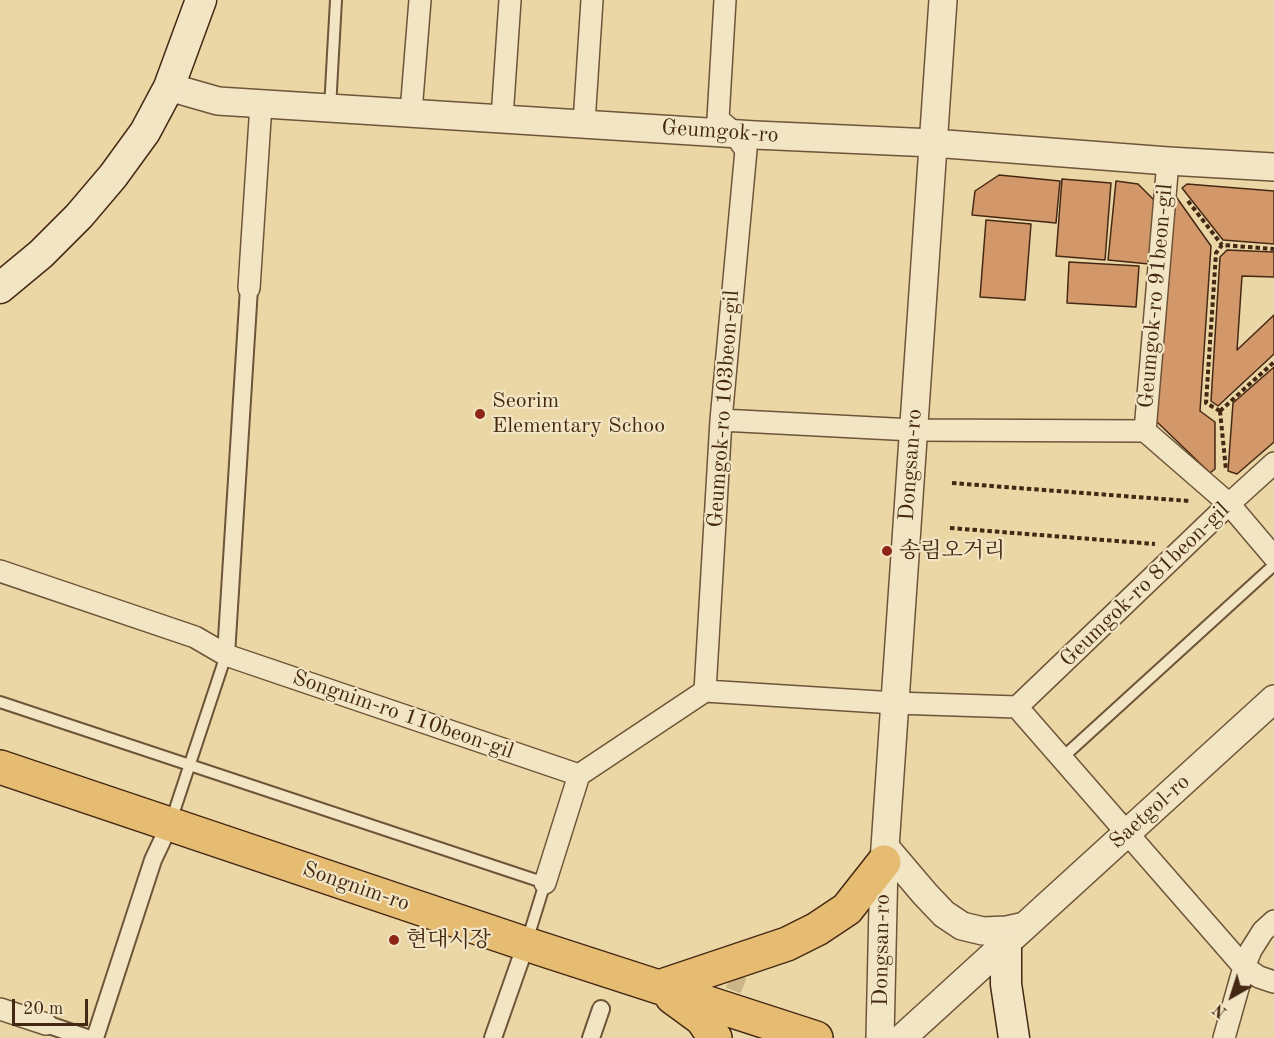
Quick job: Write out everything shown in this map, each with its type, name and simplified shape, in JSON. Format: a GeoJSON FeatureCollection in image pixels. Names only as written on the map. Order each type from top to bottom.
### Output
{"type":"FeatureCollection","features":[{"type":"Feature","properties":{"kind":"main road"},"geometry":{"type":"LineString","coordinates":[[0,288],[41,254],[79,216],[113,176],[145,132],[169,87],[201,0]]}},
{"type":"Feature","properties":{"kind":"main road","name":"Songnim-ro"},"geometry":{"type":"LineString","coordinates":[[0,767],[526,944],[816,1038]]}},
{"type":"Feature","properties":{"kind":"main road"},"geometry":{"type":"LineString","coordinates":[[659,987],[776,948],[817,928],[847,909],[885,854]]}},
{"type":"Feature","properties":{"kind":"main road"},"geometry":{"type":"LineString","coordinates":[[1014,1038],[1006,984],[1016,934]]}},
{"type":"Feature","properties":{"kind":"main road"},"geometry":{"type":"LineString","coordinates":[[659,987],[702,1019],[715,1038]]}},
{"type":"Feature","properties":{"kind":"street"},"geometry":{"type":"LineString","coordinates":[[411,112],[420,0]]}},
{"type":"Feature","properties":{"kind":"street"},"geometry":{"type":"LineString","coordinates":[[502,118],[510,0]]}},
{"type":"Feature","properties":{"kind":"street"},"geometry":{"type":"LineString","coordinates":[[584,123],[592,0]]}},
{"type":"Feature","properties":{"kind":"street","name":"Geumgok-ro 103beon-gil"},"geometry":{"type":"LineString","coordinates":[[705,691],[721,420],[746,150],[718,119],[725,0]]}},
{"type":"Feature","properties":{"kind":"street","name":"Dongsan-ro"},"geometry":{"type":"LineString","coordinates":[[880,1038],[885,854],[943,0]]}},
{"type":"Feature","properties":{"kind":"street","name":"Geumgok-ro"},"geometry":{"type":"LineString","coordinates":[[169,87],[218,101],[755,135],[933,143],[1274,167]]}},
{"type":"Feature","properties":{"kind":"street"},"geometry":{"type":"LineString","coordinates":[[226,655],[261,104]]}},
{"type":"Feature","properties":{"kind":"street","name":"Geumgok-ro 91beon-gil"},"geometry":{"type":"LineString","coordinates":[[1145,431],[1167,161]]}},
{"type":"Feature","properties":{"kind":"street"},"geometry":{"type":"LineString","coordinates":[[721,420],[913,430],[1145,431],[1229,504],[1274,557]]}},
{"type":"Feature","properties":{"kind":"street","name":"Geumgok-ro 81beon-gil"},"geometry":{"type":"LineString","coordinates":[[1017,707],[1274,463]]}},
{"type":"Feature","properties":{"kind":"street","name":"Songnim-ro 110beon-gil"},"geometry":{"type":"LineString","coordinates":[[0,571],[195,637],[226,655],[579,775]]}},
{"type":"Feature","properties":{"kind":"street"},"geometry":{"type":"LineString","coordinates":[[545,883],[579,775],[705,691],[895,703],[1017,707],[1244,967],[1259,977],[1274,982]]}},
{"type":"Feature","properties":{"kind":"street","name":"Saetgol-ro"},"geometry":{"type":"LineString","coordinates":[[902,1038],[1274,699]]}},
{"type":"Feature","properties":{"kind":"street"},"geometry":{"type":"LineString","coordinates":[[95,1038],[153,860],[170,824]]}},
{"type":"Feature","properties":{"kind":"street"},"geometry":{"type":"LineString","coordinates":[[885,854],[944,914],[962,926],[983,931],[1007,930],[1016,934]]}},
{"type":"Feature","properties":{"kind":"street"},"geometry":{"type":"LineString","coordinates":[[1224,1038],[1251,950],[1263,931],[1274,921]]}},
{"type":"Feature","properties":{"kind":"street"},"geometry":{"type":"LineString","coordinates":[[493,1038],[526,944]]}},
{"type":"Feature","properties":{"kind":"street"},"geometry":{"type":"LineString","coordinates":[[0,1009],[87,1038]]}},
{"type":"Feature","properties":{"kind":"street"},"geometry":{"type":"LineString","coordinates":[[591,1038],[601,1009]]}},
{"type":"Feature","properties":{"kind":"lane"},"geometry":{"type":"LineString","coordinates":[[330,108],[336,0]]}},
{"type":"Feature","properties":{"kind":"lane"},"geometry":{"type":"LineString","coordinates":[[1062,758],[1274,565]]}},
{"type":"Feature","properties":{"kind":"lane"},"geometry":{"type":"LineString","coordinates":[[170,824],[226,655]]}},
{"type":"Feature","properties":{"kind":"lane"},"geometry":{"type":"LineString","coordinates":[[0,702],[545,883],[526,944]]}},
{"type":"Feature","properties":{"kind":"path"},"geometry":{"type":"LineString","coordinates":[[1187,200],[1222,245],[1274,249]]}},
{"type":"Feature","properties":{"kind":"path"},"geometry":{"type":"LineString","coordinates":[[1220,411],[1206,403],[1216,253],[1222,245]]}},
{"type":"Feature","properties":{"kind":"path"},"geometry":{"type":"LineString","coordinates":[[1220,411],[1274,362]]}},
{"type":"Feature","properties":{"kind":"path"},"geometry":{"type":"LineString","coordinates":[[952,483],[1229,504],[1220,411]]}},
{"type":"Feature","properties":{"kind":"path"},"geometry":{"type":"LineString","coordinates":[[950,528],[1184,546]]}},
{"type":"Feature","properties":{"kind":"building"},"geometry":{"type":"Polygon","coordinates":[[[999,175],[1060,181],[1056,223],[972,215],[975,191],[999,175]]]}},
{"type":"Feature","properties":{"kind":"building"},"geometry":{"type":"Polygon","coordinates":[[[1062,179],[1111,183],[1105,260],[1056,256],[1062,179]]]}},
{"type":"Feature","properties":{"kind":"building"},"geometry":{"type":"Polygon","coordinates":[[[1116,181],[1138,184],[1155,201],[1149,264],[1108,260],[1116,181]]]}},
{"type":"Feature","properties":{"kind":"building"},"geometry":{"type":"Polygon","coordinates":[[[1187,184],[1274,191],[1274,244],[1223,240],[1182,188],[1187,184]]]}},
{"type":"Feature","properties":{"kind":"building"},"geometry":{"type":"Polygon","coordinates":[[[1172,191],[1211,246],[1200,411],[1215,422],[1215,469],[1210,473],[1156,421],[1172,191]]]}},
{"type":"Feature","properties":{"kind":"building"},"geometry":{"type":"Polygon","coordinates":[[[986,220],[1031,224],[1025,300],[980,297],[986,220]]]}},
{"type":"Feature","properties":{"kind":"building"},"geometry":{"type":"Polygon","coordinates":[[[1227,250],[1274,252],[1274,277],[1242,276],[1237,350],[1274,315],[1274,354],[1218,406],[1211,401],[1220,257],[1227,250]]]}},
{"type":"Feature","properties":{"kind":"building"},"geometry":{"type":"Polygon","coordinates":[[[1069,262],[1139,266],[1136,307],[1067,303],[1069,262]]]}},
{"type":"Feature","properties":{"kind":"building"},"geometry":{"type":"Polygon","coordinates":[[[1274,367],[1274,442],[1237,474],[1228,471],[1233,403],[1274,367]]]}},
{"type":"Feature","properties":{"kind":"tunnel"},"geometry":{"type":"LineString","coordinates":[[725,1013],[742,967]]}},
{"type":"Feature","properties":{"kind":"place","name":"Seorim Elementary Schoo"},"geometry":{"type":"Point","coordinates":[480,414]}},
{"type":"Feature","properties":{"kind":"place","name":"송림오거리"},"geometry":{"type":"Point","coordinates":[887,551]}},
{"type":"Feature","properties":{"kind":"place","name":"현대시장"},"geometry":{"type":"Point","coordinates":[394,940]}}]}
